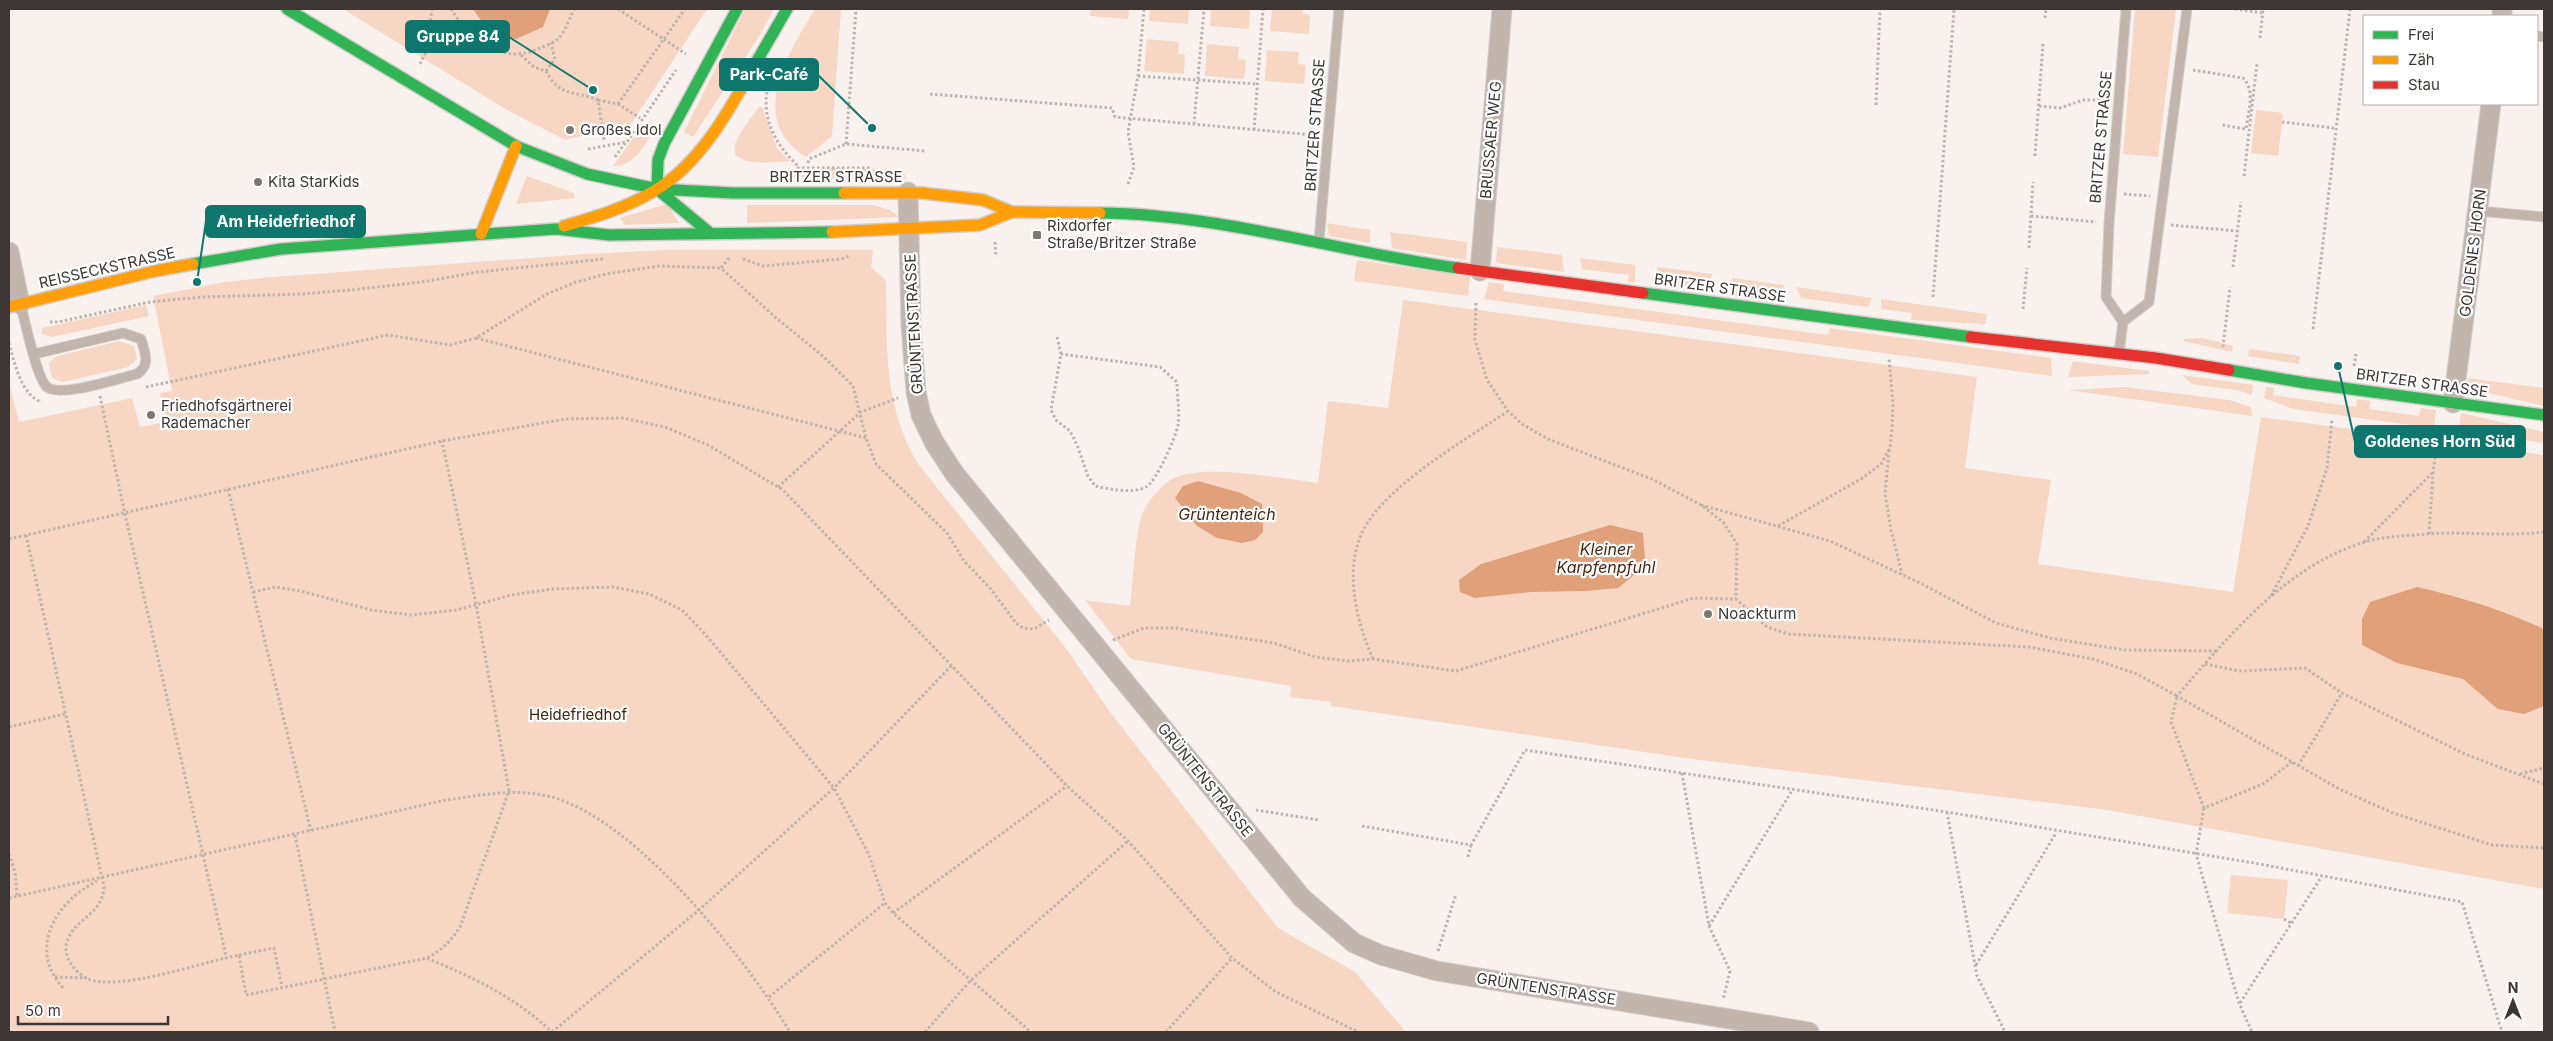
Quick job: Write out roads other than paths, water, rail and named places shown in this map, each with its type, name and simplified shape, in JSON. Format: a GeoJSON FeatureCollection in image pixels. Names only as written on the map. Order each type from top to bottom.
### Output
{"type":"FeatureCollection","features":[{"type":"Feature","properties":{"kind":"main road","name":"BRITZER STRASSE"},"geometry":{"type":"LineString","coordinates":[[287,9],[516,146],[587,174],[657,189],[733,192],[908,192],[965,196],[982,200],[1012,212],[1107,213],[1200,221],[1262,231],[1407,261],[1911,330],[2221,367],[2306,383],[2544,415]]}},
{"type":"Feature","properties":{"kind":"main road"},"geometry":{"type":"LineString","coordinates":[[657,189],[658,160],[664,144],[737,9]]}},
{"type":"Feature","properties":{"kind":"main road"},"geometry":{"type":"LineString","coordinates":[[556,229],[634,202],[657,189],[675,174],[708,138],[762,56],[787,9]]}},
{"type":"Feature","properties":{"kind":"main road"},"geometry":{"type":"LineString","coordinates":[[481,234],[516,146]]}},
{"type":"Feature","properties":{"kind":"main road","name":"BRITZER STRASSE"},"geometry":{"type":"LineString","coordinates":[[657,189],[710,233]]}},
{"type":"Feature","properties":{"kind":"main road","name":"BRITZER STRASSE"},"geometry":{"type":"LineString","coordinates":[[481,234],[556,229],[609,235],[793,234],[980,225],[1012,212]]}},
{"type":"Feature","properties":{"kind":"main road","name":"REISSECKSTRASSE"},"geometry":{"type":"LineString","coordinates":[[14,305],[155,271],[281,249],[481,234]]}},
{"type":"Feature","properties":{"kind":"street","name":"BRUSSAER WEG"},"geometry":{"type":"LineString","coordinates":[[1480,271],[1502,9]]}},
{"type":"Feature","properties":{"kind":"street","name":"GOLDENES HORN"},"geometry":{"type":"LineString","coordinates":[[2453,403],[2491,105]]}},
{"type":"Feature","properties":{"kind":"street","name":"GRÜNTENSTRASSE"},"geometry":{"type":"LineString","coordinates":[[908,192],[911,325],[916,392],[921,415],[934,442],[954,473],[1302,898],[1354,943],[1381,955],[1437,971],[1761,1028],[1809,1032]]}},
{"type":"Feature","properties":{"kind":"street"},"geometry":{"type":"LineString","coordinates":[[9,252],[14,305]]}},
{"type":"Feature","properties":{"kind":"lane","name":"BRITZER STRASSE"},"geometry":{"type":"LineString","coordinates":[[1319,244],[1330,137],[1339,9]]}},
{"type":"Feature","properties":{"kind":"lane","name":"BRITZER STRASSE"},"geometry":{"type":"LineString","coordinates":[[2123,322],[2106,297],[2111,193],[2126,9]]}},
{"type":"Feature","properties":{"kind":"lane"},"geometry":{"type":"LineString","coordinates":[[2119,354],[2123,322],[2149,302],[2187,9]]}},
{"type":"Feature","properties":{"kind":"lane"},"geometry":{"type":"LineString","coordinates":[[2478,211],[2544,217]]}},
{"type":"Feature","properties":{"kind":"lane"},"geometry":{"type":"LineString","coordinates":[[14,305],[25,322],[40,377],[46,386],[56,390],[70,390],[137,374],[144,370],[147,363],[141,339],[123,332],[34,354]]}},
{"type":"Feature","properties":{"kind":"water"},"geometry":{"type":"Polygon","coordinates":[[[473,9],[550,9],[543,27],[516,39],[490,33],[473,9]]]}},
{"type":"Feature","properties":{"kind":"water","name":"Grüntenteich"},"geometry":{"type":"Polygon","coordinates":[[[1198,481],[1241,493],[1262,504],[1263,532],[1255,540],[1242,543],[1217,538],[1197,526],[1175,498],[1183,486],[1198,481]]]}},
{"type":"Feature","properties":{"kind":"water","name":"Kleiner Karpfenpfuhl"},"geometry":{"type":"Polygon","coordinates":[[[1610,525],[1643,533],[1645,559],[1633,576],[1618,588],[1586,591],[1531,592],[1475,598],[1460,592],[1459,580],[1481,564],[1610,525]]]}},
{"type":"Feature","properties":{"kind":"water"},"geometry":{"type":"Polygon","coordinates":[[[2417,587],[2482,605],[2544,629],[2544,706],[2524,714],[2498,709],[2463,679],[2397,663],[2362,645],[2362,619],[2370,602],[2417,587]]]}},
{"type":"Feature","properties":{"kind":"place","name":"Gruppe 84"},"geometry":{"type":"Point","coordinates":[593,90]}},
{"type":"Feature","properties":{"kind":"place","name":"Park-Café"},"geometry":{"type":"Point","coordinates":[872,128]}},
{"type":"Feature","properties":{"kind":"place","name":"Großes Idol"},"geometry":{"type":"Point","coordinates":[570,130]}},
{"type":"Feature","properties":{"kind":"place","name":"Kita StarKids"},"geometry":{"type":"Point","coordinates":[258,182]}},
{"type":"Feature","properties":{"kind":"place","name":"Rixdorfer Straße/Britzer Straße"},"geometry":{"type":"Point","coordinates":[1037,235]}},
{"type":"Feature","properties":{"kind":"place","name":"Am Heidefriedhof"},"geometry":{"type":"Point","coordinates":[197,282]}},
{"type":"Feature","properties":{"kind":"place","name":"Goldenes Horn Süd"},"geometry":{"type":"Point","coordinates":[2338,366]}},
{"type":"Feature","properties":{"kind":"place","name":"Friedhofsgärtnerei Rademacher"},"geometry":{"type":"Point","coordinates":[151,415]}},
{"type":"Feature","properties":{"kind":"place","name":"Noackturm"},"geometry":{"type":"Point","coordinates":[1708,614]}},
{"type":"Feature","properties":{"kind":"park label","name":"Heidefriedhof"},"geometry":{"type":"Point","coordinates":[578,715]}}]}
